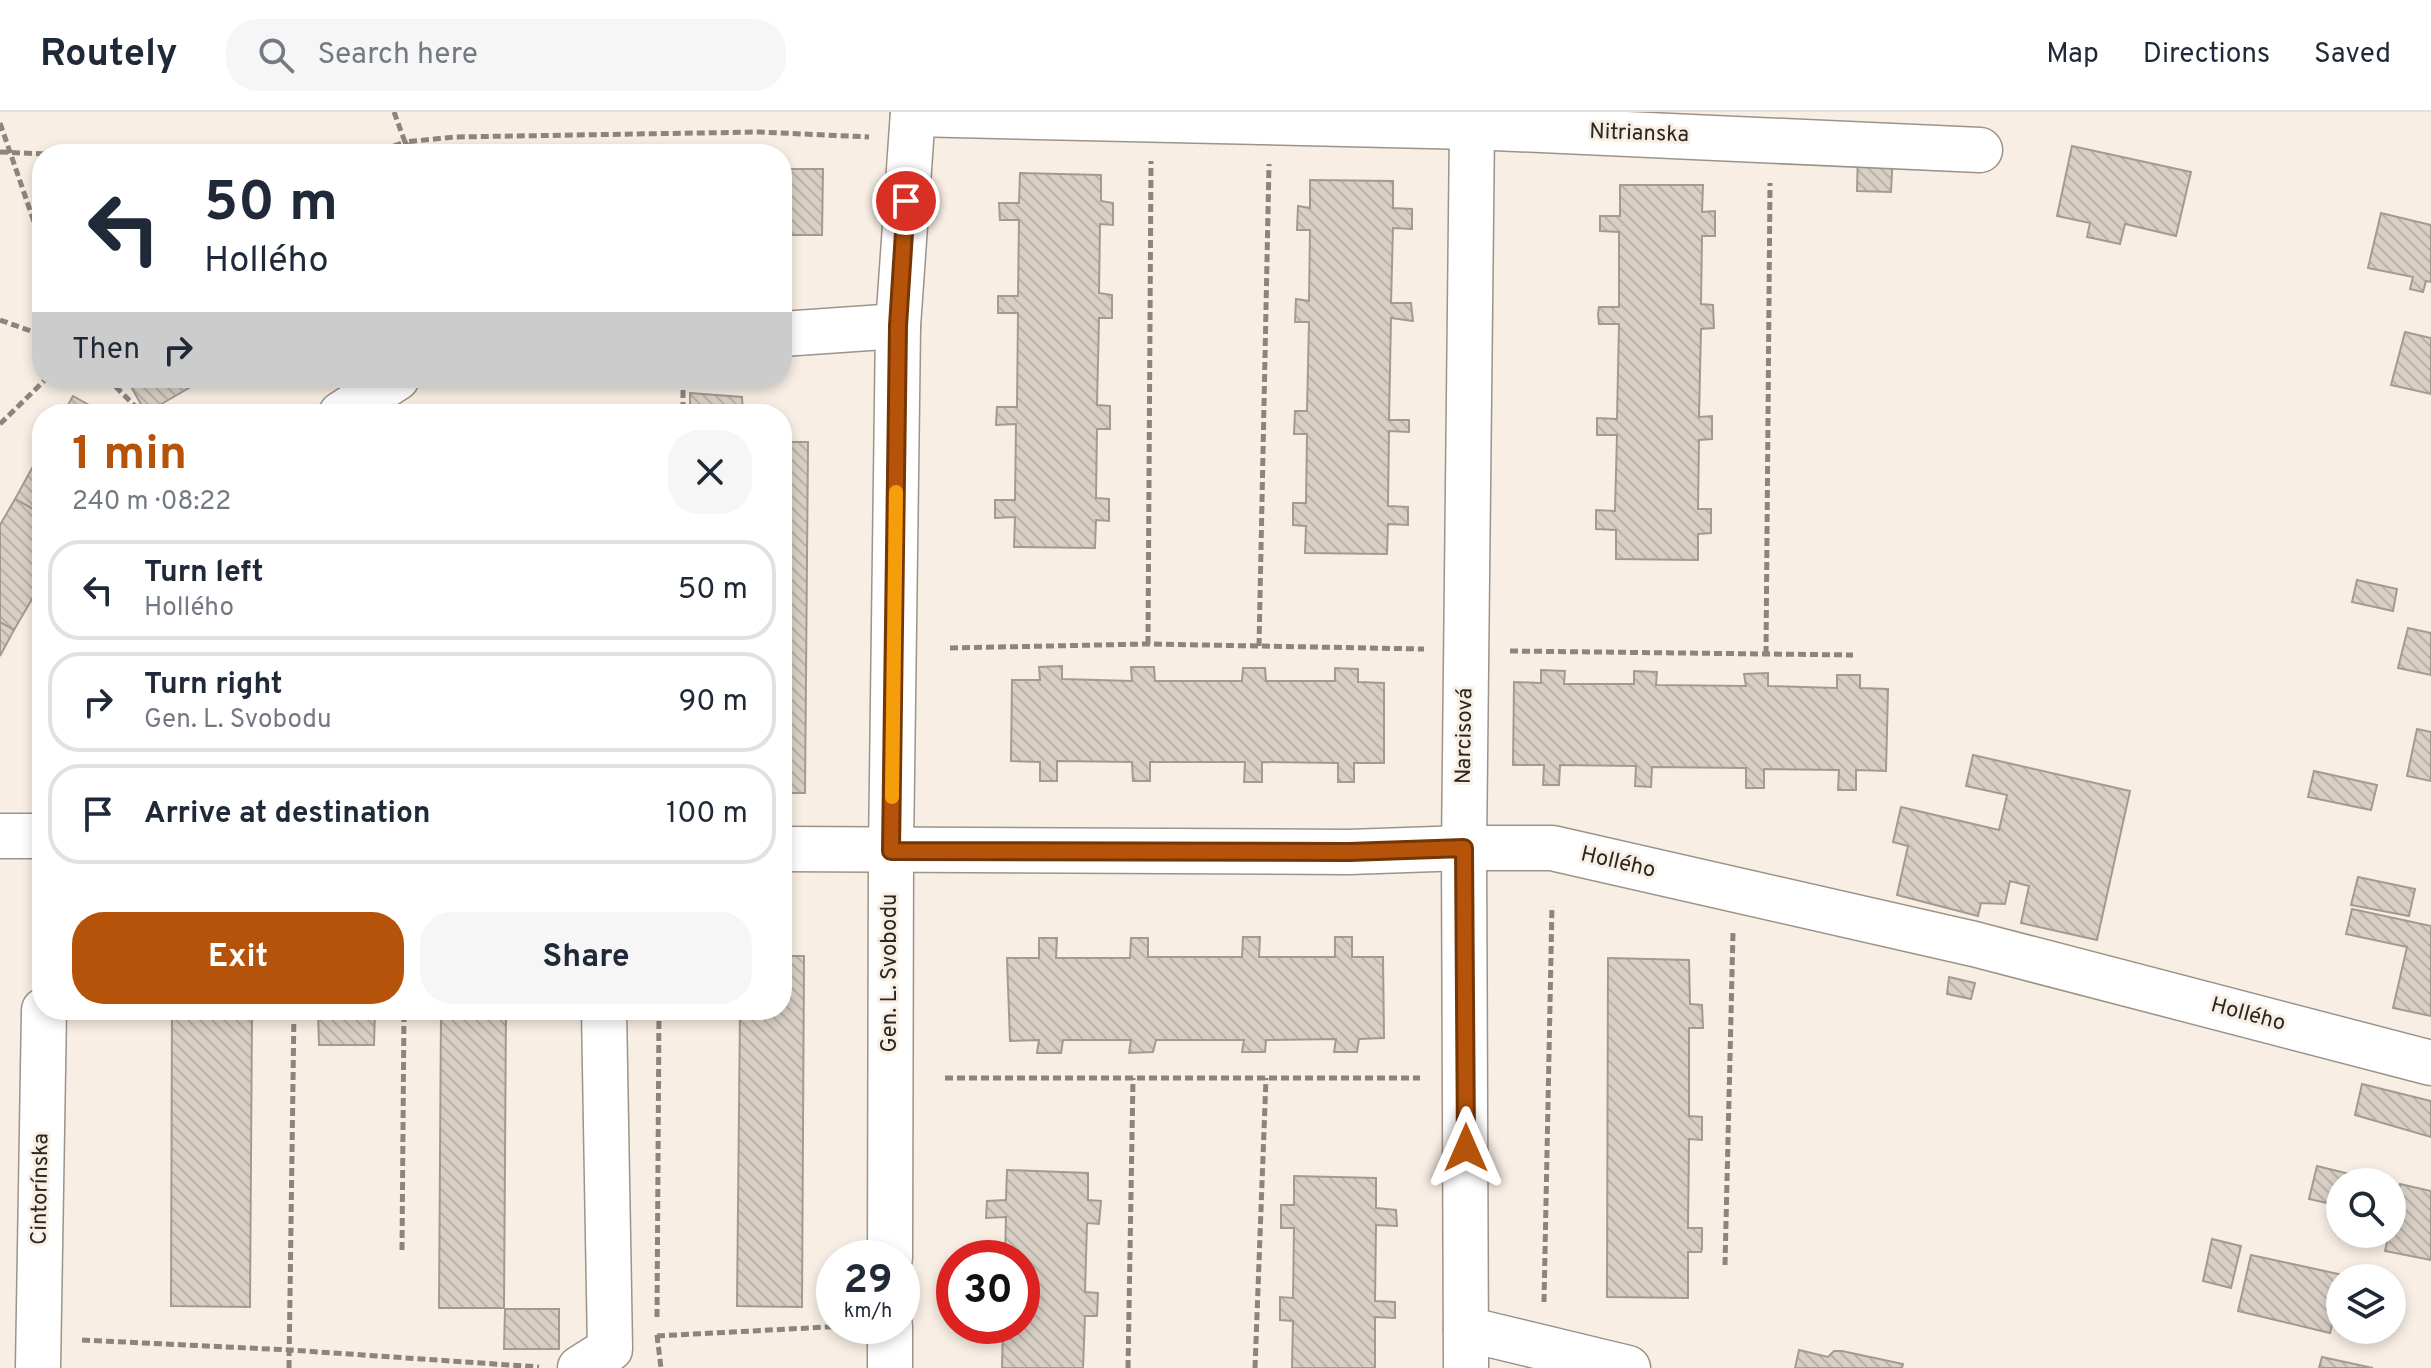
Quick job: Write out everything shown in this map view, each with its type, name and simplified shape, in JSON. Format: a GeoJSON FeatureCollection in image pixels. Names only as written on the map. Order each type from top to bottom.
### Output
{"type":"FeatureCollection","features":[{"type":"Feature","properties":{"kind":"street","name":"Nitrianska"},"geometry":{"type":"LineString","coordinates":[[912,121],[1151,120],[1472,127],[1980,150]]}},
{"type":"Feature","properties":{"kind":"street","name":"Gen. L. Svobodu"},"geometry":{"type":"LineString","coordinates":[[890,1240],[891,851],[898,326],[912,121]]}},
{"type":"Feature","properties":{"kind":"street","name":"Narcisová"},"geometry":{"type":"LineString","coordinates":[[1466,1347],[1464,848],[1472,127]]}},
{"type":"Feature","properties":{"kind":"street"},"geometry":{"type":"LineString","coordinates":[[792,333],[898,326]]}},
{"type":"Feature","properties":{"kind":"street"},"geometry":{"type":"LineString","coordinates":[[357,404],[381,388]]}},
{"type":"Feature","properties":{"kind":"street"},"geometry":{"type":"LineString","coordinates":[[0,836],[32,836]]}},
{"type":"Feature","properties":{"kind":"street","name":"Hollého"},"geometry":{"type":"LineString","coordinates":[[792,849],[1349,852],[1552,848],[1974,944],[2431,1063]]}},
{"type":"Feature","properties":{"kind":"street","name":"Cintorínska"},"geometry":{"type":"LineString","coordinates":[[38,1368],[44,1020]]}},
{"type":"Feature","properties":{"kind":"street"},"geometry":{"type":"LineString","coordinates":[[595,1358],[604,1020]]}},
{"type":"Feature","properties":{"kind":"street"},"geometry":{"type":"LineString","coordinates":[[890,1344],[890,1368]]}},
{"type":"Feature","properties":{"kind":"street"},"geometry":{"type":"LineString","coordinates":[[1466,1347],[1543,1347],[1628,1368]]}},
{"type":"Feature","properties":{"kind":"path"},"geometry":{"type":"LineString","coordinates":[[394,112],[405,142]]}},
{"type":"Feature","properties":{"kind":"path"},"geometry":{"type":"LineString","coordinates":[[1148,644],[1151,120]]}},
{"type":"Feature","properties":{"kind":"path"},"geometry":{"type":"LineString","coordinates":[[399,144],[454,137],[759,132],[912,121]]}},
{"type":"Feature","properties":{"kind":"path"},"geometry":{"type":"LineString","coordinates":[[0,123],[32,216]]}},
{"type":"Feature","properties":{"kind":"path"},"geometry":{"type":"LineString","coordinates":[[1259,646],[1270,123]]}},
{"type":"Feature","properties":{"kind":"path"},"geometry":{"type":"LineString","coordinates":[[1766,654],[1770,140]]}},
{"type":"Feature","properties":{"kind":"path"},"geometry":{"type":"LineString","coordinates":[[0,152],[32,154]]}},
{"type":"Feature","properties":{"kind":"path"},"geometry":{"type":"LineString","coordinates":[[0,320],[32,331]]}},
{"type":"Feature","properties":{"kind":"path"},"geometry":{"type":"LineString","coordinates":[[0,424],[37,388]]}},
{"type":"Feature","properties":{"kind":"path"},"geometry":{"type":"LineString","coordinates":[[117,388],[133,404]]}},
{"type":"Feature","properties":{"kind":"path"},"geometry":{"type":"LineString","coordinates":[[950,648],[1148,644],[1853,655]]}},
{"type":"Feature","properties":{"kind":"path"},"geometry":{"type":"LineString","coordinates":[[1543,1347],[1552,906]]}},
{"type":"Feature","properties":{"kind":"path"},"geometry":{"type":"LineString","coordinates":[[1725,1265],[1733,926]]}},
{"type":"Feature","properties":{"kind":"path"},"geometry":{"type":"LineString","coordinates":[[289,1368],[294,1020]]}},
{"type":"Feature","properties":{"kind":"path"},"geometry":{"type":"LineString","coordinates":[[402,1250],[404,1020]]}},
{"type":"Feature","properties":{"kind":"path"},"geometry":{"type":"LineString","coordinates":[[659,1020],[657,1336],[661,1368]]}},
{"type":"Feature","properties":{"kind":"path"},"geometry":{"type":"LineString","coordinates":[[945,1078],[1433,1078]]}},
{"type":"Feature","properties":{"kind":"path"},"geometry":{"type":"LineString","coordinates":[[1128,1368],[1133,1078]]}},
{"type":"Feature","properties":{"kind":"path"},"geometry":{"type":"LineString","coordinates":[[1255,1368],[1266,1078]]}},
{"type":"Feature","properties":{"kind":"path"},"geometry":{"type":"LineString","coordinates":[[595,1358],[657,1336],[816,1328]]}},
{"type":"Feature","properties":{"kind":"path"},"geometry":{"type":"LineString","coordinates":[[80,1340],[290,1350],[551,1368]]}},
{"type":"Feature","properties":{"kind":"building"},"geometry":{"type":"Polygon","coordinates":[[[2072,146],[2191,172],[2176,236],[2125,224],[2120,244],[2087,237],[2090,223],[2057,216],[2072,146]]]}},
{"type":"Feature","properties":{"kind":"building"},"geometry":{"type":"Polygon","coordinates":[[[1858,150],[1893,152],[1891,192],[1857,191],[1858,150]]]}},
{"type":"Feature","properties":{"kind":"building"},"geometry":{"type":"Polygon","coordinates":[[[792,169],[823,169],[822,235],[792,235],[792,169]]]}},
{"type":"Feature","properties":{"kind":"building"},"geometry":{"type":"Polygon","coordinates":[[[1020,173],[1101,175],[1101,201],[1113,203],[1113,225],[1100,224],[1099,293],[1112,295],[1112,318],[1099,318],[1097,405],[1110,406],[1110,429],[1097,429],[1096,498],[1109,499],[1109,521],[1096,520],[1095,548],[1014,547],[1015,517],[995,518],[995,500],[1015,500],[1016,424],[996,425],[997,407],[1017,407],[1018,313],[998,313],[998,296],[1018,296],[1019,220],[1000,220],[999,203],[1019,203],[1020,173]]]}},
{"type":"Feature","properties":{"kind":"building"},"geometry":{"type":"Polygon","coordinates":[[[1310,180],[1393,181],[1393,208],[1412,209],[1412,229],[1393,228],[1391,303],[1411,303],[1413,321],[1391,318],[1389,420],[1409,420],[1409,432],[1389,431],[1388,506],[1408,507],[1408,525],[1388,524],[1387,554],[1305,553],[1306,526],[1293,525],[1293,503],[1306,503],[1307,434],[1294,434],[1295,411],[1307,411],[1309,322],[1295,322],[1296,299],[1309,301],[1310,230],[1297,230],[1298,206],[1310,208],[1310,180]]]}},
{"type":"Feature","properties":{"kind":"building"},"geometry":{"type":"Polygon","coordinates":[[[1620,185],[1703,185],[1702,212],[1715,211],[1715,236],[1702,236],[1701,304],[1713,305],[1714,328],[1701,329],[1699,417],[1712,416],[1712,439],[1699,440],[1698,509],[1711,509],[1711,533],[1698,534],[1698,560],[1616,559],[1616,530],[1596,529],[1596,510],[1615,511],[1617,435],[1597,435],[1597,418],[1617,419],[1619,324],[1599,324],[1599,307],[1619,307],[1619,232],[1600,231],[1600,216],[1620,216],[1620,185]]]}},
{"type":"Feature","properties":{"kind":"building"},"geometry":{"type":"Polygon","coordinates":[[[2381,213],[2431,225],[2431,282],[2426,281],[2423,292],[2410,289],[2413,277],[2368,268],[2381,213]]]}},
{"type":"Feature","properties":{"kind":"building"},"geometry":{"type":"Polygon","coordinates":[[[2405,332],[2431,338],[2431,394],[2391,385],[2405,332]]]}},
{"type":"Feature","properties":{"kind":"building"},"geometry":{"type":"Polygon","coordinates":[[[132,388],[189,388],[161,404],[141,404],[132,388]]]}},
{"type":"Feature","properties":{"kind":"building"},"geometry":{"type":"Polygon","coordinates":[[[690,393],[742,397],[742,404],[690,404],[690,393]]]}},
{"type":"Feature","properties":{"kind":"building"},"geometry":{"type":"Polygon","coordinates":[[[73,396],[87,404],[69,404],[73,396]]]}},
{"type":"Feature","properties":{"kind":"building"},"geometry":{"type":"Polygon","coordinates":[[[792,442],[808,442],[805,793],[792,793],[792,442]]]}},
{"type":"Feature","properties":{"kind":"building"},"geometry":{"type":"Polygon","coordinates":[[[32,468],[32,508],[15,499],[32,468]]]}},
{"type":"Feature","properties":{"kind":"building"},"geometry":{"type":"Polygon","coordinates":[[[15,499],[32,508],[32,599],[14,630],[0,622],[0,525],[15,499]]]}},
{"type":"Feature","properties":{"kind":"building"},"geometry":{"type":"Polygon","coordinates":[[[2357,580],[2397,589],[2393,611],[2352,602],[2357,580]]]}},
{"type":"Feature","properties":{"kind":"building"},"geometry":{"type":"Polygon","coordinates":[[[0,622],[14,630],[0,656],[0,622]]]}},
{"type":"Feature","properties":{"kind":"building"},"geometry":{"type":"Polygon","coordinates":[[[2408,628],[2431,633],[2431,675],[2398,668],[2408,628]]]}},
{"type":"Feature","properties":{"kind":"building"},"geometry":{"type":"Polygon","coordinates":[[[1062,666],[1062,679],[1132,681],[1131,667],[1154,667],[1155,681],[1242,681],[1243,668],[1265,668],[1266,681],[1335,681],[1335,668],[1358,669],[1358,682],[1384,683],[1384,763],[1354,763],[1354,782],[1338,782],[1338,763],[1262,762],[1262,782],[1244,782],[1245,762],[1150,762],[1150,781],[1133,781],[1132,762],[1057,761],[1057,781],[1040,781],[1040,762],[1011,761],[1012,680],[1040,680],[1039,667],[1062,666]]]}},
{"type":"Feature","properties":{"kind":"building"},"geometry":{"type":"Polygon","coordinates":[[[1541,670],[1565,671],[1564,684],[1634,684],[1634,671],[1657,672],[1656,685],[1746,686],[1744,674],[1768,673],[1768,686],[1837,688],[1837,675],[1860,675],[1860,688],[1888,689],[1886,771],[1856,770],[1856,790],[1838,790],[1839,770],[1764,769],[1764,788],[1746,788],[1746,768],[1652,767],[1651,787],[1635,786],[1636,766],[1560,765],[1559,785],[1543,785],[1544,765],[1513,765],[1514,682],[1541,683],[1541,670]]]}},
{"type":"Feature","properties":{"kind":"building"},"geometry":{"type":"Polygon","coordinates":[[[2417,729],[2431,732],[2431,781],[2407,776],[2417,729]]]}},
{"type":"Feature","properties":{"kind":"building"},"geometry":{"type":"Polygon","coordinates":[[[1973,755],[2130,791],[2097,940],[2021,923],[2029,886],[2010,881],[2005,904],[1981,903],[1978,916],[1897,895],[1908,846],[1893,842],[1901,807],[1999,830],[2007,795],[1966,786],[1973,755]]]}},
{"type":"Feature","properties":{"kind":"building"},"geometry":{"type":"Polygon","coordinates":[[[2314,771],[2377,785],[2371,810],[2308,797],[2314,771]]]}},
{"type":"Feature","properties":{"kind":"building"},"geometry":{"type":"Polygon","coordinates":[[[2358,877],[2415,889],[2409,916],[2351,905],[2358,877]]]}},
{"type":"Feature","properties":{"kind":"building"},"geometry":{"type":"Polygon","coordinates":[[[2352,909],[2431,926],[2431,1016],[2393,1008],[2407,947],[2346,934],[2352,909]]]}},
{"type":"Feature","properties":{"kind":"building"},"geometry":{"type":"Polygon","coordinates":[[[1243,937],[1260,937],[1259,957],[1335,957],[1335,937],[1352,937],[1352,957],[1383,957],[1384,1038],[1359,1039],[1357,1052],[1334,1052],[1336,1039],[1266,1040],[1265,1052],[1242,1052],[1244,1040],[1156,1040],[1153,1052],[1129,1053],[1131,1040],[1063,1040],[1061,1053],[1037,1053],[1039,1040],[1010,1041],[1007,958],[1039,958],[1039,938],[1057,938],[1056,958],[1130,958],[1131,938],[1148,938],[1148,957],[1242,957],[1243,937]]]}},
{"type":"Feature","properties":{"kind":"building"},"geometry":{"type":"Polygon","coordinates":[[[792,956],[804,956],[802,1307],[737,1306],[740,1020],[792,1020],[792,956]]]}},
{"type":"Feature","properties":{"kind":"building"},"geometry":{"type":"Polygon","coordinates":[[[1608,958],[1689,960],[1690,1004],[1702,1005],[1703,1028],[1689,1028],[1689,1116],[1702,1117],[1702,1140],[1689,1139],[1688,1228],[1702,1228],[1702,1249],[1701,1252],[1688,1252],[1688,1298],[1607,1297],[1608,958]]]}},
{"type":"Feature","properties":{"kind":"building"},"geometry":{"type":"Polygon","coordinates":[[[1949,977],[1975,983],[1971,999],[1947,994],[1949,977]]]}},
{"type":"Feature","properties":{"kind":"building"},"geometry":{"type":"Polygon","coordinates":[[[172,1020],[252,1020],[250,1307],[171,1306],[172,1020]]]}},
{"type":"Feature","properties":{"kind":"building"},"geometry":{"type":"Polygon","coordinates":[[[318,1020],[375,1020],[374,1045],[319,1045],[318,1020]]]}},
{"type":"Feature","properties":{"kind":"building"},"geometry":{"type":"Polygon","coordinates":[[[441,1020],[506,1020],[504,1308],[439,1308],[441,1020]]]}},
{"type":"Feature","properties":{"kind":"building"},"geometry":{"type":"Polygon","coordinates":[[[2362,1084],[2431,1101],[2431,1137],[2355,1115],[2362,1084]]]}},
{"type":"Feature","properties":{"kind":"building"},"geometry":{"type":"Polygon","coordinates":[[[2317,1166],[2326,1168],[2326,1203],[2309,1199],[2317,1166]]]}},
{"type":"Feature","properties":{"kind":"building"},"geometry":{"type":"Polygon","coordinates":[[[1007,1170],[1088,1173],[1088,1200],[1101,1201],[1099,1224],[1087,1223],[1085,1292],[1098,1293],[1097,1316],[1085,1316],[1083,1368],[1002,1368],[1003,1344],[1040,1344],[1040,1240],[1005,1240],[1006,1217],[986,1218],[987,1201],[1006,1200],[1007,1170]]]}},
{"type":"Feature","properties":{"kind":"building"},"geometry":{"type":"Polygon","coordinates":[[[1294,1176],[1376,1178],[1376,1208],[1396,1210],[1397,1226],[1376,1225],[1375,1301],[1395,1302],[1395,1318],[1375,1317],[1375,1368],[1292,1368],[1293,1321],[1280,1320],[1280,1297],[1293,1298],[1294,1228],[1281,1228],[1281,1205],[1294,1205],[1294,1176]]]}},
{"type":"Feature","properties":{"kind":"building"},"geometry":{"type":"Polygon","coordinates":[[[2406,1185],[2431,1191],[2431,1260],[2385,1251],[2386,1248],[2406,1248],[2406,1185]]]}},
{"type":"Feature","properties":{"kind":"building"},"geometry":{"type":"Polygon","coordinates":[[[2212,1239],[2241,1246],[2231,1288],[2203,1281],[2212,1239]]]}},
{"type":"Feature","properties":{"kind":"building"},"geometry":{"type":"Polygon","coordinates":[[[2251,1255],[2326,1271],[2326,1332],[2238,1311],[2251,1255]]]}},
{"type":"Feature","properties":{"kind":"building"},"geometry":{"type":"Polygon","coordinates":[[[505,1309],[559,1309],[559,1349],[504,1349],[505,1309]]]}},
{"type":"Feature","properties":{"kind":"building"},"geometry":{"type":"Polygon","coordinates":[[[1799,1350],[1828,1357],[1834,1351],[1842,1351],[1903,1364],[1902,1368],[1795,1368],[1799,1350]]]}},
{"type":"Feature","properties":{"kind":"building"},"geometry":{"type":"Polygon","coordinates":[[[2322,1357],[2373,1368],[2319,1368],[2322,1357]]]}},
{"type":"Feature","properties":{"kind":"slow traffic"},"geometry":{"type":"LineString","coordinates":[[892,797],[896,492]]}},
{"type":"Feature","properties":{"kind":"route"},"geometry":{"type":"LineString","coordinates":[[906,201],[898,326],[891,851],[1349,852],[1464,848],[1466,1148]]}}]}
